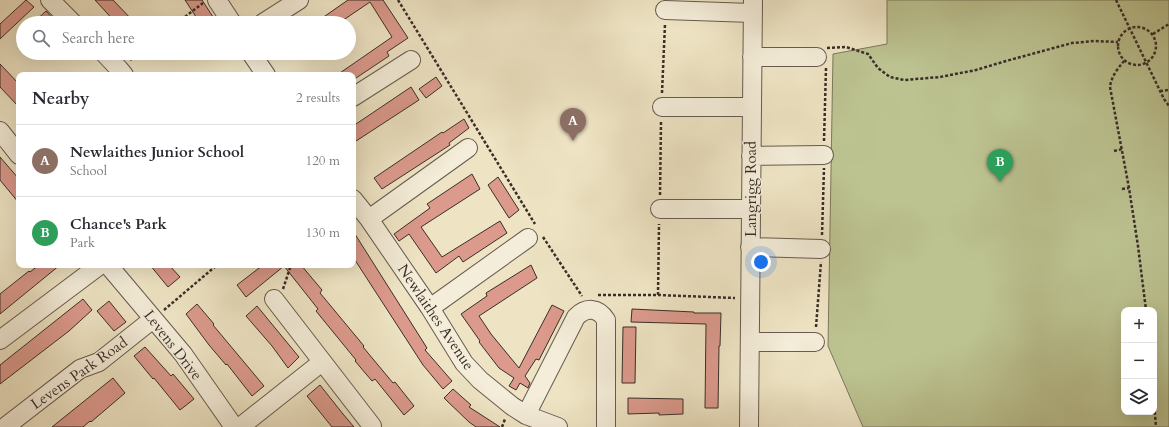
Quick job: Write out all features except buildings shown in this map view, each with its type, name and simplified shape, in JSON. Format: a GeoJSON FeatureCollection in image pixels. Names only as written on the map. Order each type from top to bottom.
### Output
{"type":"FeatureCollection","features":[{"type":"Feature","properties":{"kind":"street"},"geometry":{"type":"LineString","coordinates":[[50,0],[67,16]]}},
{"type":"Feature","properties":{"kind":"street"},"geometry":{"type":"LineString","coordinates":[[217,0],[227,16]]}},
{"type":"Feature","properties":{"kind":"street"},"geometry":{"type":"LineString","coordinates":[[274,16],[299,0]]}},
{"type":"Feature","properties":{"kind":"street"},"geometry":{"type":"LineString","coordinates":[[677,7],[752,7]]}},
{"type":"Feature","properties":{"kind":"street","name":"Langrigg Road"},"geometry":{"type":"LineString","coordinates":[[749,427],[752,7]]}},
{"type":"Feature","properties":{"kind":"street"},"geometry":{"type":"LineString","coordinates":[[752,57],[823,59]]}},
{"type":"Feature","properties":{"kind":"street"},"geometry":{"type":"LineString","coordinates":[[111,60],[122,72]]}},
{"type":"Feature","properties":{"kind":"street"},"geometry":{"type":"LineString","coordinates":[[256,60],[264,72]]}},
{"type":"Feature","properties":{"kind":"street"},"geometry":{"type":"LineString","coordinates":[[356,95],[411,60]]}},
{"type":"Feature","properties":{"kind":"street"},"geometry":{"type":"LineString","coordinates":[[662,107],[751,107]]}},
{"type":"Feature","properties":{"kind":"street"},"geometry":{"type":"LineString","coordinates":[[0,131],[16,151]]}},
{"type":"Feature","properties":{"kind":"street"},"geometry":{"type":"LineString","coordinates":[[369,219],[468,148]]}},
{"type":"Feature","properties":{"kind":"street"},"geometry":{"type":"LineString","coordinates":[[751,156],[824,155]]}},
{"type":"Feature","properties":{"kind":"street","name":"Newlaithes Avenue"},"geometry":{"type":"LineString","coordinates":[[356,203],[369,219],[430,308],[464,362],[480,380],[497,395],[526,415],[558,427]]}},
{"type":"Feature","properties":{"kind":"street"},"geometry":{"type":"LineString","coordinates":[[660,209],[750,209]]}},
{"type":"Feature","properties":{"kind":"street"},"geometry":{"type":"LineString","coordinates":[[430,308],[535,233]]}},
{"type":"Feature","properties":{"kind":"street"},"geometry":{"type":"LineString","coordinates":[[750,248],[821,249]]}},
{"type":"Feature","properties":{"kind":"street"},"geometry":{"type":"LineString","coordinates":[[0,340],[96,268]]}},
{"type":"Feature","properties":{"kind":"street","name":"Levens Drive"},"geometry":{"type":"LineString","coordinates":[[110,268],[183,354],[234,427]]}},
{"type":"Feature","properties":{"kind":"street"},"geometry":{"type":"LineString","coordinates":[[274,299],[372,426]]}},
{"type":"Feature","properties":{"kind":"street"},"geometry":{"type":"LineString","coordinates":[[526,415],[576,317],[581,312],[586,310],[591,300],[606,320],[606,427]]}},
{"type":"Feature","properties":{"kind":"street","name":"Levens Park Road"},"geometry":{"type":"LineString","coordinates":[[5,427],[80,369],[99,362],[153,319]]}},
{"type":"Feature","properties":{"kind":"street"},"geometry":{"type":"LineString","coordinates":[[750,342],[814,342]]}},
{"type":"Feature","properties":{"kind":"street"},"geometry":{"type":"LineString","coordinates":[[240,427],[322,362]]}},
{"type":"Feature","properties":{"kind":"path"},"geometry":{"type":"LineString","coordinates":[[186,16],[206,0]]}},
{"type":"Feature","properties":{"kind":"path"},"geometry":{"type":"LineString","coordinates":[[398,0],[535,233],[581,295],[591,300],[658,295],[750,298]]}},
{"type":"Feature","properties":{"kind":"path"},"geometry":{"type":"LineString","coordinates":[[1116,0],[1160,91],[1169,106]]}},
{"type":"Feature","properties":{"kind":"path"},"geometry":{"type":"LineString","coordinates":[[658,295],[662,107],[677,7]]}},
{"type":"Feature","properties":{"kind":"path"},"geometry":{"type":"LineString","coordinates":[[1153,34],[1169,24]]}},
{"type":"Feature","properties":{"kind":"path"},"geometry":{"type":"LineString","coordinates":[[1142,27],[1153,34],[1156,40],[1155,53],[1147,63],[1135,65],[1124,60],[1118,48],[1118,42],[1120,36],[1124,32],[1129,28],[1142,27]]}},
{"type":"Feature","properties":{"kind":"path"},"geometry":{"type":"LineString","coordinates":[[814,342],[824,211],[824,48],[846,47],[868,54],[878,68],[890,77],[904,80],[940,77],[976,70],[1072,43],[1094,41],[1118,42]]}},
{"type":"Feature","properties":{"kind":"path"},"geometry":{"type":"LineString","coordinates":[[823,59],[833,48]]}},
{"type":"Feature","properties":{"kind":"path"},"geometry":{"type":"LineString","coordinates":[[1124,60],[1114,76],[1110,87],[1129,188],[1146,307]]}},
{"type":"Feature","properties":{"kind":"path"},"geometry":{"type":"LineString","coordinates":[[1160,91],[1169,90]]}},
{"type":"Feature","properties":{"kind":"path"},"geometry":{"type":"LineString","coordinates":[[1114,151],[1122,149]]}},
{"type":"Feature","properties":{"kind":"path"},"geometry":{"type":"LineString","coordinates":[[1122,190],[1129,188]]}},
{"type":"Feature","properties":{"kind":"path"},"geometry":{"type":"LineString","coordinates":[[153,319],[213,268]]}},
{"type":"Feature","properties":{"kind":"path"},"geometry":{"type":"LineString","coordinates":[[274,299],[283,289],[290,268]]}},
{"type":"Feature","properties":{"kind":"path"},"geometry":{"type":"LineString","coordinates":[[581,295],[591,300]]}},
{"type":"Feature","properties":{"kind":"path"},"geometry":{"type":"LineString","coordinates":[[1155,415],[1156,427]]}},
{"type":"Feature","properties":{"kind":"green space"},"geometry":{"type":"Polygon","coordinates":[[[887,0],[1169,0],[1169,427],[863,427],[828,346],[833,54],[887,44],[887,0]]]}},
{"type":"Feature","properties":{"kind":"place","name":"Newlaithes Junior School"},"geometry":{"type":"Point","coordinates":[573,141]}},
{"type":"Feature","properties":{"kind":"place","name":"Chance's Park"},"geometry":{"type":"Point","coordinates":[1000,182]}}]}
